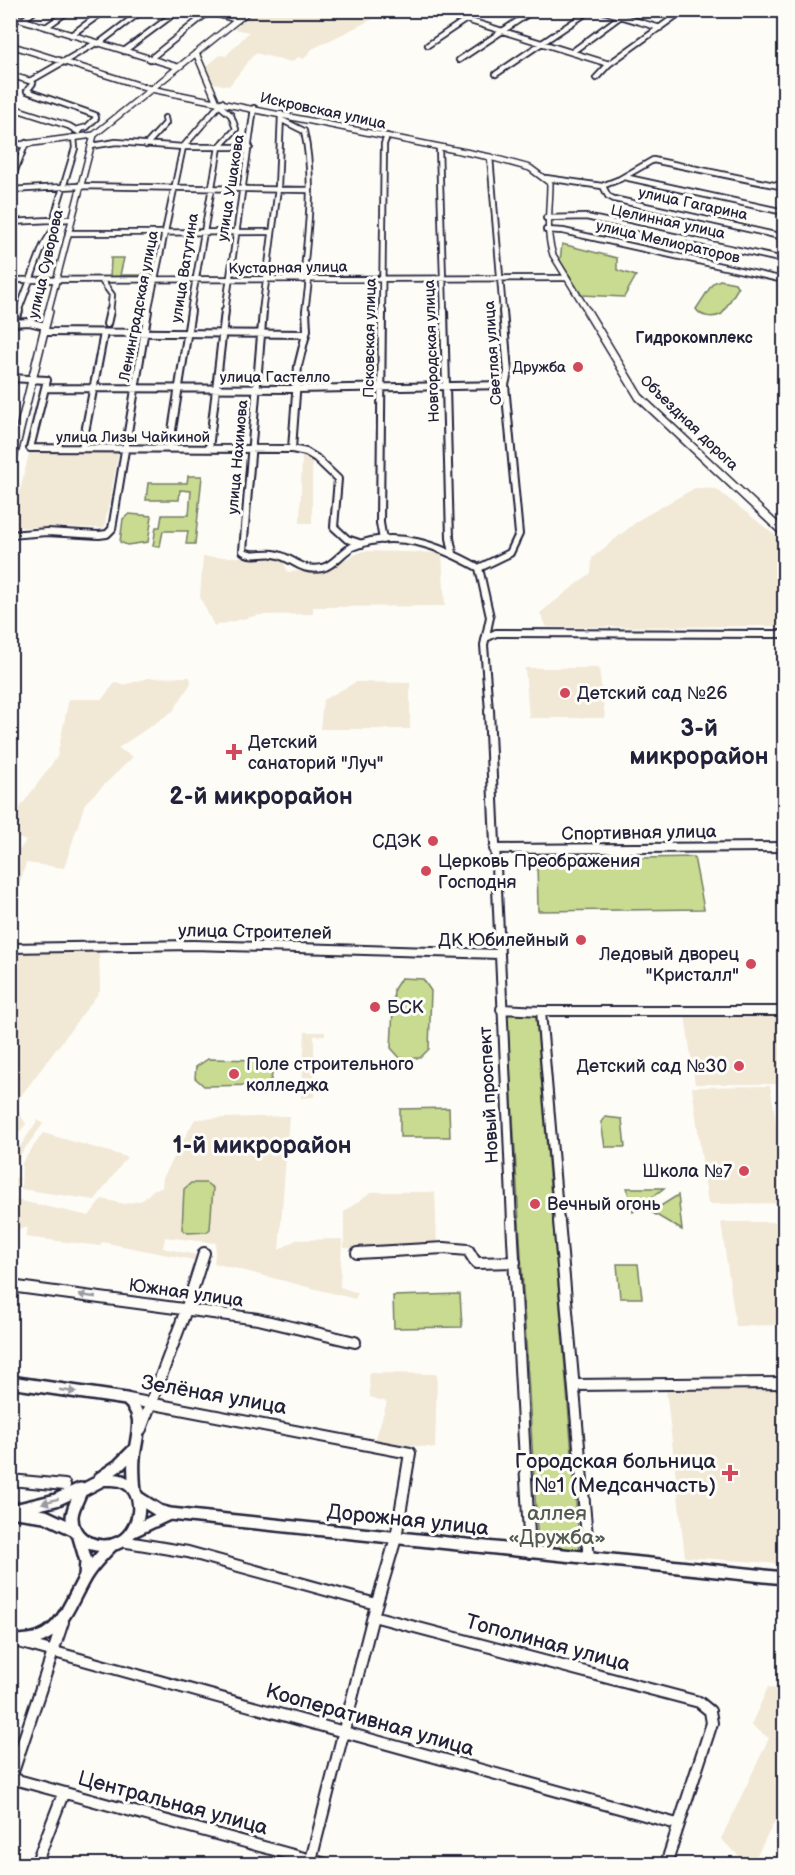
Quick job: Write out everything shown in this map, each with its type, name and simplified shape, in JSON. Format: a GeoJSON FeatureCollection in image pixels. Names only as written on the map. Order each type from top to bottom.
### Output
{"type":"FeatureCollection","features":[{"type":"Feature","properties":{"kind":"main road"},"geometry":{"type":"LineString","coordinates":[[10,146],[75,133],[94,135],[250,10]]}},
{"type":"Feature","properties":{"kind":"main road"},"geometry":{"type":"LineString","coordinates":[[196,53],[219,103]]}},
{"type":"Feature","properties":{"kind":"main road","name":"Искровская улица"},"geometry":{"type":"LineString","coordinates":[[151,89],[254,108],[281,117],[490,157]]}},
{"type":"Feature","properties":{"kind":"main road","name":"улица Суворова"},"geometry":{"type":"LineString","coordinates":[[11,465],[79,186],[94,135]]}},
{"type":"Feature","properties":{"kind":"main road"},"geometry":{"type":"LineString","coordinates":[[490,157],[530,168],[546,178]]}},
{"type":"Feature","properties":{"kind":"main road","name":"Объездная дорога"},"geometry":{"type":"LineString","coordinates":[[546,178],[550,183],[546,230],[553,255],[639,397],[784,533]]}},
{"type":"Feature","properties":{"kind":"main road","name":"Зелёная улица"},"geometry":{"type":"LineString","coordinates":[[10,1382],[126,1399]]}},
{"type":"Feature","properties":{"kind":"main road"},"geometry":{"type":"LineString","coordinates":[[16,1641],[36,1640],[49,1634],[64,1620],[85,1576],[120,1540],[139,1514],[135,1449],[140,1430],[137,1410],[126,1399]]}},
{"type":"Feature","properties":{"kind":"main road"},"geometry":{"type":"LineString","coordinates":[[10,1511],[56,1500],[92,1483],[119,1465],[135,1449]]}},
{"type":"Feature","properties":{"kind":"main road"},"geometry":{"type":"LineString","coordinates":[[85,1576],[86,1561],[77,1533],[73,1506],[92,1483],[119,1480],[159,1511],[170,1514]]}},
{"type":"Feature","properties":{"kind":"main road"},"geometry":{"type":"LineString","coordinates":[[10,1511],[45,1516],[77,1533],[93,1545],[120,1540],[149,1522],[170,1514]]}},
{"type":"Feature","properties":{"kind":"main road","name":"Дорожная улица"},"geometry":{"type":"LineString","coordinates":[[170,1514],[784,1578]]}},
{"type":"Feature","properties":{"kind":"street"},"geometry":{"type":"LineString","coordinates":[[23,20],[36,10]]}},
{"type":"Feature","properties":{"kind":"street"},"geometry":{"type":"LineString","coordinates":[[46,27],[70,10]]}},
{"type":"Feature","properties":{"kind":"street"},"geometry":{"type":"LineString","coordinates":[[71,35],[106,10]]}},
{"type":"Feature","properties":{"kind":"street"},"geometry":{"type":"LineString","coordinates":[[10,75],[30,81],[97,43],[143,10]]}},
{"type":"Feature","properties":{"kind":"street"},"geometry":{"type":"LineString","coordinates":[[124,51],[179,10]]}},
{"type":"Feature","properties":{"kind":"street"},"geometry":{"type":"LineString","coordinates":[[202,10],[238,20]]}},
{"type":"Feature","properties":{"kind":"street"},"geometry":{"type":"LineString","coordinates":[[428,45],[480,10]]}},
{"type":"Feature","properties":{"kind":"street"},"geometry":{"type":"LineString","coordinates":[[459,60],[534,10]]}},
{"type":"Feature","properties":{"kind":"street"},"geometry":{"type":"LineString","coordinates":[[496,74],[591,10]]}},
{"type":"Feature","properties":{"kind":"street"},"geometry":{"type":"LineString","coordinates":[[600,10],[660,28]]}},
{"type":"Feature","properties":{"kind":"street"},"geometry":{"type":"LineString","coordinates":[[572,52],[629,10]]}},
{"type":"Feature","properties":{"kind":"street"},"geometry":{"type":"LineString","coordinates":[[596,78],[609,64],[684,10]]}},
{"type":"Feature","properties":{"kind":"street"},"geometry":{"type":"LineString","coordinates":[[150,59],[210,11]]}},
{"type":"Feature","properties":{"kind":"street"},"geometry":{"type":"LineString","coordinates":[[10,16],[178,67]]}},
{"type":"Feature","properties":{"kind":"street"},"geometry":{"type":"LineString","coordinates":[[454,16],[609,64]]}},
{"type":"Feature","properties":{"kind":"street"},"geometry":{"type":"LineString","coordinates":[[10,45],[151,89]]}},
{"type":"Feature","properties":{"kind":"street"},"geometry":{"type":"LineString","coordinates":[[10,107],[75,133],[89,126],[96,118],[95,115],[27,91],[26,89],[33,83],[30,81]]}},
{"type":"Feature","properties":{"kind":"street","name":"Ленинградская улица"},"geometry":{"type":"LineString","coordinates":[[10,536],[47,532],[99,535],[107,534],[112,529],[153,281],[183,147],[219,103]]}},
{"type":"Feature","properties":{"kind":"street","name":"улица Ватутина"},"geometry":{"type":"LineString","coordinates":[[169,449],[210,188],[219,147],[236,129],[231,115],[219,103]]}},
{"type":"Feature","properties":{"kind":"street","name":"улица Ушакова"},"geometry":{"type":"LineString","coordinates":[[209,449],[229,281],[238,232],[254,108]]}},
{"type":"Feature","properties":{"kind":"street"},"geometry":{"type":"LineString","coordinates":[[281,117],[304,131],[309,147],[306,334],[298,366],[292,449]]}},
{"type":"Feature","properties":{"kind":"street","name":"улица Нахимова"},"geometry":{"type":"LineString","coordinates":[[281,117],[278,188],[265,281],[243,550],[247,554],[276,554],[301,568],[324,568],[350,548],[362,544]]}},
{"type":"Feature","properties":{"kind":"street"},"geometry":{"type":"LineString","coordinates":[[146,145],[166,123],[165,118]]}},
{"type":"Feature","properties":{"kind":"street"},"geometry":{"type":"LineString","coordinates":[[58,219],[55,214],[75,148],[75,133]]}},
{"type":"Feature","properties":{"kind":"street","name":"Псковская улица"},"geometry":{"type":"LineString","coordinates":[[383,540],[380,523],[384,166],[387,136]]}},
{"type":"Feature","properties":{"kind":"street"},"geometry":{"type":"LineString","coordinates":[[10,138],[18,144]]}},
{"type":"Feature","properties":{"kind":"street"},"geometry":{"type":"LineString","coordinates":[[91,146],[116,142],[183,147],[250,147]]}},
{"type":"Feature","properties":{"kind":"street"},"geometry":{"type":"LineString","coordinates":[[10,183],[26,143]]}},
{"type":"Feature","properties":{"kind":"street","name":"Новгородская улица"},"geometry":{"type":"LineString","coordinates":[[439,147],[444,387],[450,538],[453,553]]}},
{"type":"Feature","properties":{"kind":"street","name":"Светлая улица"},"geometry":{"type":"LineString","coordinates":[[479,568],[518,548],[519,534],[505,386],[508,372],[490,157]]}},
{"type":"Feature","properties":{"kind":"street"},"geometry":{"type":"LineString","coordinates":[[546,178],[563,178],[603,186],[635,172],[653,160],[784,187]]}},
{"type":"Feature","properties":{"kind":"street"},"geometry":{"type":"LineString","coordinates":[[623,177],[784,212]]}},
{"type":"Feature","properties":{"kind":"street"},"geometry":{"type":"LineString","coordinates":[[10,190],[79,186],[308,190]]}},
{"type":"Feature","properties":{"kind":"street","name":"улица Гагарина"},"geometry":{"type":"LineString","coordinates":[[603,186],[608,196],[614,199],[784,237]]}},
{"type":"Feature","properties":{"kind":"street","name":"Целинная улица"},"geometry":{"type":"LineString","coordinates":[[546,218],[586,217],[784,260]]}},
{"type":"Feature","properties":{"kind":"street"},"geometry":{"type":"LineString","coordinates":[[58,219],[45,236],[32,281],[11,325],[104,333],[306,334]]}},
{"type":"Feature","properties":{"kind":"street"},"geometry":{"type":"LineString","coordinates":[[10,222],[71,219]]}},
{"type":"Feature","properties":{"kind":"street","name":"улица Мелиораторов"},"geometry":{"type":"LineString","coordinates":[[546,230],[563,231],[784,280]]}},
{"type":"Feature","properties":{"kind":"street"},"geometry":{"type":"LineString","coordinates":[[68,233],[272,232]]}},
{"type":"Feature","properties":{"kind":"street","name":"Кустарная улица"},"geometry":{"type":"LineString","coordinates":[[10,280],[265,281],[567,278]]}},
{"type":"Feature","properties":{"kind":"street"},"geometry":{"type":"LineString","coordinates":[[102,281],[110,287],[113,294],[107,324]]}},
{"type":"Feature","properties":{"kind":"street"},"geometry":{"type":"LineString","coordinates":[[82,448],[104,333]]}},
{"type":"Feature","properties":{"kind":"street"},"geometry":{"type":"LineString","coordinates":[[10,378],[47,380],[45,388]]}},
{"type":"Feature","properties":{"kind":"street","name":"улица Гастелло"},"geometry":{"type":"LineString","coordinates":[[45,388],[256,390],[505,386]]}},
{"type":"Feature","properties":{"kind":"street","name":"улица Лизы Чайкиной"},"geometry":{"type":"LineString","coordinates":[[45,388],[30,448],[251,448],[292,449],[306,452],[338,479],[333,527],[347,540],[362,544]]}},
{"type":"Feature","properties":{"kind":"street"},"geometry":{"type":"LineString","coordinates":[[362,544],[383,540],[430,543],[479,568]]}},
{"type":"Feature","properties":{"kind":"street","name":"Новый проспект"},"geometry":{"type":"LineString","coordinates":[[479,568],[488,604],[488,637],[484,645],[492,751],[501,1009],[530,1553]]}},
{"type":"Feature","properties":{"kind":"street"},"geometry":{"type":"LineString","coordinates":[[488,637],[496,633],[784,634]]}},
{"type":"Feature","properties":{"kind":"street","name":"Спортивная улица"},"geometry":{"type":"LineString","coordinates":[[494,849],[784,847]]}},
{"type":"Feature","properties":{"kind":"street","name":"улица Строителей"},"geometry":{"type":"LineString","coordinates":[[10,948],[79,945],[283,946],[499,954]]}},
{"type":"Feature","properties":{"kind":"street"},"geometry":{"type":"LineString","coordinates":[[501,1009],[784,1011]]}},
{"type":"Feature","properties":{"kind":"street"},"geometry":{"type":"LineString","coordinates":[[541,1011],[589,1559]]}},
{"type":"Feature","properties":{"kind":"street"},"geometry":{"type":"LineString","coordinates":[[357,1253],[444,1248],[468,1250],[476,1263],[515,1262]]}},
{"type":"Feature","properties":{"kind":"street"},"geometry":{"type":"LineString","coordinates":[[140,1430],[186,1310],[204,1253]]}},
{"type":"Feature","properties":{"kind":"street","name":"Южная улица"},"geometry":{"type":"LineString","coordinates":[[10,1286],[258,1319],[355,1342]]}},
{"type":"Feature","properties":{"kind":"street"},"geometry":{"type":"LineString","coordinates":[[574,1385],[784,1383]]}},
{"type":"Feature","properties":{"kind":"street","name":"Зелёная улица"},"geometry":{"type":"LineString","coordinates":[[126,1399],[410,1453],[396,1538]]}},
{"type":"Feature","properties":{"kind":"street"},"geometry":{"type":"LineString","coordinates":[[10,1480],[64,1485]]}},
{"type":"Feature","properties":{"kind":"street"},"geometry":{"type":"LineString","coordinates":[[311,1860],[376,1604],[396,1538]]}},
{"type":"Feature","properties":{"kind":"street"},"geometry":{"type":"LineString","coordinates":[[120,1540],[188,1552],[376,1604]]}},
{"type":"Feature","properties":{"kind":"street","name":"Тополиная улица"},"geometry":{"type":"LineString","coordinates":[[373,1616],[699,1702],[710,1711],[712,1723],[677,1824]]}},
{"type":"Feature","properties":{"kind":"street"},"geometry":{"type":"LineString","coordinates":[[11,1778],[64,1620]]}},
{"type":"Feature","properties":{"kind":"street","name":"Кооперативная улица"},"geometry":{"type":"LineString","coordinates":[[16,1641],[677,1824]]}},
{"type":"Feature","properties":{"kind":"street","name":"Центральная улица"},"geometry":{"type":"LineString","coordinates":[[11,1778],[326,1864]]}},
{"type":"Feature","properties":{"kind":"street"},"geometry":{"type":"LineString","coordinates":[[36,1864],[63,1794]]}},
{"type":"Feature","properties":{"kind":"street"},"geometry":{"type":"LineString","coordinates":[[666,1864],[677,1824]]}},
{"type":"Feature","properties":{"kind":"shaded area"},"geometry":{"type":"Polygon","coordinates":[[[257,10],[389,11],[312,49],[304,59],[298,57],[292,62],[255,53],[229,86],[213,83],[206,67],[220,55],[226,56],[249,32],[234,29],[257,10]]]}},
{"type":"Feature","properties":{"kind":"shaded area"},"geometry":{"type":"Polygon","coordinates":[[[30,450],[119,451],[104,528],[11,527],[30,450]]]}},
{"type":"Feature","properties":{"kind":"shaded area"},"geometry":{"type":"Polygon","coordinates":[[[302,457],[312,458],[312,523],[300,523],[302,457]]]}},
{"type":"Feature","properties":{"kind":"shaded area"},"geometry":{"type":"Polygon","coordinates":[[[695,488],[716,489],[784,542],[784,626],[547,627],[540,613],[591,573],[592,558],[640,519],[695,488]]]}},
{"type":"Feature","properties":{"kind":"shaded area"},"geometry":{"type":"Polygon","coordinates":[[[363,551],[442,553],[445,606],[313,607],[313,614],[259,615],[214,626],[200,597],[203,557],[283,557],[287,572],[325,569],[363,551]]]}},
{"type":"Feature","properties":{"kind":"shaded area","name":"Детский сад №26"},"geometry":{"type":"Polygon","coordinates":[[[525,668],[599,668],[605,718],[529,718],[525,668]]]}},
{"type":"Feature","properties":{"kind":"shaded area"},"geometry":{"type":"Polygon","coordinates":[[[190,677],[191,683],[173,711],[118,748],[133,757],[85,803],[64,868],[26,863],[18,889],[11,889],[11,861],[26,841],[11,835],[11,820],[57,757],[69,699],[102,699],[115,683],[124,685],[148,678],[190,677]]]}},
{"type":"Feature","properties":{"kind":"shaded area"},"geometry":{"type":"Polygon","coordinates":[[[356,682],[410,683],[410,729],[320,729],[323,700],[356,682]]]}},
{"type":"Feature","properties":{"kind":"shaded area"},"geometry":{"type":"Polygon","coordinates":[[[99,950],[100,991],[14,1105],[26,1124],[11,1142],[11,953],[99,950]]]}},
{"type":"Feature","properties":{"kind":"shaded area","name":"Детский сад №30"},"geometry":{"type":"Polygon","coordinates":[[[685,1015],[779,1015],[784,1048],[784,1084],[695,1084],[685,1015]]]}},
{"type":"Feature","properties":{"kind":"shaded area"},"geometry":{"type":"Polygon","coordinates":[[[305,1032],[325,1032],[325,1035],[314,1036],[314,1097],[301,1098],[305,1032]]]}},
{"type":"Feature","properties":{"kind":"shaded area","name":"Школа №7"},"geometry":{"type":"Polygon","coordinates":[[[770,1086],[779,1139],[784,1139],[784,1203],[708,1204],[692,1087],[770,1086]]]}},
{"type":"Feature","properties":{"kind":"shaded area"},"geometry":{"type":"Polygon","coordinates":[[[289,1116],[279,1250],[296,1240],[342,1239],[340,1287],[358,1293],[355,1299],[214,1263],[216,1243],[165,1237],[163,1248],[196,1255],[194,1260],[102,1242],[100,1246],[25,1237],[28,1228],[11,1229],[11,1199],[89,1216],[102,1199],[125,1204],[143,1200],[154,1189],[162,1188],[163,1178],[195,1119],[289,1116]]]}},
{"type":"Feature","properties":{"kind":"shaded area"},"geometry":{"type":"Polygon","coordinates":[[[38,1120],[43,1124],[15,1162],[11,1177],[11,1160],[38,1120]]]}},
{"type":"Feature","properties":{"kind":"shaded area"},"geometry":{"type":"Polygon","coordinates":[[[43,1133],[127,1157],[95,1200],[21,1189],[22,1163],[43,1133]]]}},
{"type":"Feature","properties":{"kind":"shaded area"},"geometry":{"type":"Polygon","coordinates":[[[11,1177],[20,1178],[18,1186],[11,1187],[11,1177]]]}},
{"type":"Feature","properties":{"kind":"shaded area"},"geometry":{"type":"Polygon","coordinates":[[[371,1192],[435,1192],[437,1248],[344,1248],[344,1212],[371,1192]]]}},
{"type":"Feature","properties":{"kind":"shaded area"},"geometry":{"type":"Polygon","coordinates":[[[721,1222],[784,1222],[784,1325],[736,1326],[721,1222]]]}},
{"type":"Feature","properties":{"kind":"shaded area"},"geometry":{"type":"Polygon","coordinates":[[[369,1373],[437,1374],[435,1448],[375,1441],[387,1402],[370,1397],[369,1373]]]}},
{"type":"Feature","properties":{"kind":"shaded area","name":"Городская больница №1 (Медсанчасть)"},"geometry":{"type":"Polygon","coordinates":[[[784,1388],[784,1564],[685,1557],[666,1389],[784,1388]]]}},
{"type":"Feature","properties":{"kind":"shaded area"},"geometry":{"type":"Polygon","coordinates":[[[784,1669],[784,1804],[752,1864],[748,1864],[721,1839],[769,1738],[751,1725],[768,1687],[775,1689],[784,1669]]]}},
{"type":"Feature","properties":{"kind":"green space"},"geometry":{"type":"Polygon","coordinates":[[[562,244],[617,258],[617,270],[636,276],[624,297],[581,295],[560,261],[562,244]]]}},
{"type":"Feature","properties":{"kind":"green space"},"geometry":{"type":"Polygon","coordinates":[[[147,257],[156,257],[152,280],[110,279],[111,258],[124,258],[120,275],[143,275],[147,257]]]}},
{"type":"Feature","properties":{"kind":"green space"},"geometry":{"type":"Polygon","coordinates":[[[720,280],[735,283],[738,288],[722,314],[711,317],[701,314],[696,309],[713,283],[720,280]]]}},
{"type":"Feature","properties":{"kind":"green space"},"geometry":{"type":"Polygon","coordinates":[[[188,476],[202,476],[195,544],[186,544],[188,531],[163,531],[160,546],[153,546],[156,527],[160,527],[162,515],[189,515],[191,491],[180,490],[179,500],[146,500],[148,483],[187,483],[188,476]]]}},
{"type":"Feature","properties":{"kind":"green space"},"geometry":{"type":"Polygon","coordinates":[[[129,514],[152,516],[148,542],[127,545],[120,542],[123,519],[129,514]]]}},
{"type":"Feature","properties":{"kind":"green space"},"geometry":{"type":"Polygon","coordinates":[[[694,857],[704,909],[538,911],[537,860],[694,857]]]}},
{"type":"Feature","properties":{"kind":"green space"},"geometry":{"type":"Polygon","coordinates":[[[401,978],[423,979],[431,991],[429,1049],[420,1058],[400,1058],[391,1048],[394,989],[401,978]]]}},
{"type":"Feature","properties":{"kind":"green space","name":"аллея «Дружба»"},"geometry":{"type":"Polygon","coordinates":[[[507,1014],[536,1015],[580,1551],[538,1547],[507,1014]]]}},
{"type":"Feature","properties":{"kind":"green space","name":"Поле строительного колледжа"},"geometry":{"type":"Polygon","coordinates":[[[208,1059],[266,1060],[273,1070],[271,1079],[265,1085],[204,1086],[195,1078],[196,1067],[208,1059]]]}},
{"type":"Feature","properties":{"kind":"green space"},"geometry":{"type":"Polygon","coordinates":[[[449,1108],[450,1137],[400,1137],[400,1109],[449,1108]]]}},
{"type":"Feature","properties":{"kind":"green space"},"geometry":{"type":"Polygon","coordinates":[[[605,1117],[622,1119],[625,1147],[605,1147],[601,1122],[605,1117]]]}},
{"type":"Feature","properties":{"kind":"green space"},"geometry":{"type":"Polygon","coordinates":[[[191,1183],[206,1183],[213,1188],[210,1229],[207,1232],[188,1233],[182,1229],[184,1189],[191,1183]]]}},
{"type":"Feature","properties":{"kind":"green space"},"geometry":{"type":"Polygon","coordinates":[[[627,1188],[664,1188],[633,1212],[627,1188]]]}},
{"type":"Feature","properties":{"kind":"green space"},"geometry":{"type":"Polygon","coordinates":[[[678,1195],[682,1230],[651,1212],[678,1195]]]}},
{"type":"Feature","properties":{"kind":"green space"},"geometry":{"type":"Polygon","coordinates":[[[617,1264],[638,1264],[642,1298],[620,1298],[617,1264]]]}},
{"type":"Feature","properties":{"kind":"green space"},"geometry":{"type":"Polygon","coordinates":[[[460,1294],[462,1327],[394,1328],[393,1296],[460,1294]]]}},
{"type":"Feature","properties":{"kind":"place","name":"Дружба"},"geometry":{"type":"Point","coordinates":[578,367]}},
{"type":"Feature","properties":{"kind":"place","name":"Детский сад №26"},"geometry":{"type":"Point","coordinates":[565,693]}},
{"type":"Feature","properties":{"kind":"place","name":"Детский санаторий \"Луч\""},"geometry":{"type":"Point","coordinates":[234,752]}},
{"type":"Feature","properties":{"kind":"place","name":"СДЭК"},"geometry":{"type":"Point","coordinates":[433,841]}},
{"type":"Feature","properties":{"kind":"place","name":"Церковь Преображения Господня"},"geometry":{"type":"Point","coordinates":[426,871]}},
{"type":"Feature","properties":{"kind":"place","name":"ДК Юбилейный"},"geometry":{"type":"Point","coordinates":[581,940]}},
{"type":"Feature","properties":{"kind":"place","name":"Ледовый дворец \"Кристалл\""},"geometry":{"type":"Point","coordinates":[751,964]}},
{"type":"Feature","properties":{"kind":"place","name":"БСК"},"geometry":{"type":"Point","coordinates":[375,1007]}},
{"type":"Feature","properties":{"kind":"place","name":"Детский сад №30"},"geometry":{"type":"Point","coordinates":[739,1066]}},
{"type":"Feature","properties":{"kind":"place","name":"Поле строительного колледжа"},"geometry":{"type":"Point","coordinates":[234,1074]}},
{"type":"Feature","properties":{"kind":"place","name":"Школа №7"},"geometry":{"type":"Point","coordinates":[744,1171]}},
{"type":"Feature","properties":{"kind":"place","name":"Вечный огонь"},"geometry":{"type":"Point","coordinates":[535,1204]}},
{"type":"Feature","properties":{"kind":"place","name":"Городская больница №1 (Медсанчасть)"},"geometry":{"type":"Point","coordinates":[730,1473]}},
{"type":"Feature","properties":{"kind":"district","name":"Гидрокомплекс"},"geometry":{"type":"Point","coordinates":[694,338]}},
{"type":"Feature","properties":{"kind":"district","name":"3-й микрорайон"},"geometry":{"type":"Point","coordinates":[699,742]}},
{"type":"Feature","properties":{"kind":"district","name":"2-й микрорайон"},"geometry":{"type":"Point","coordinates":[261,796]}},
{"type":"Feature","properties":{"kind":"district","name":"1-й микрорайон"},"geometry":{"type":"Point","coordinates":[262,1145]}}]}
